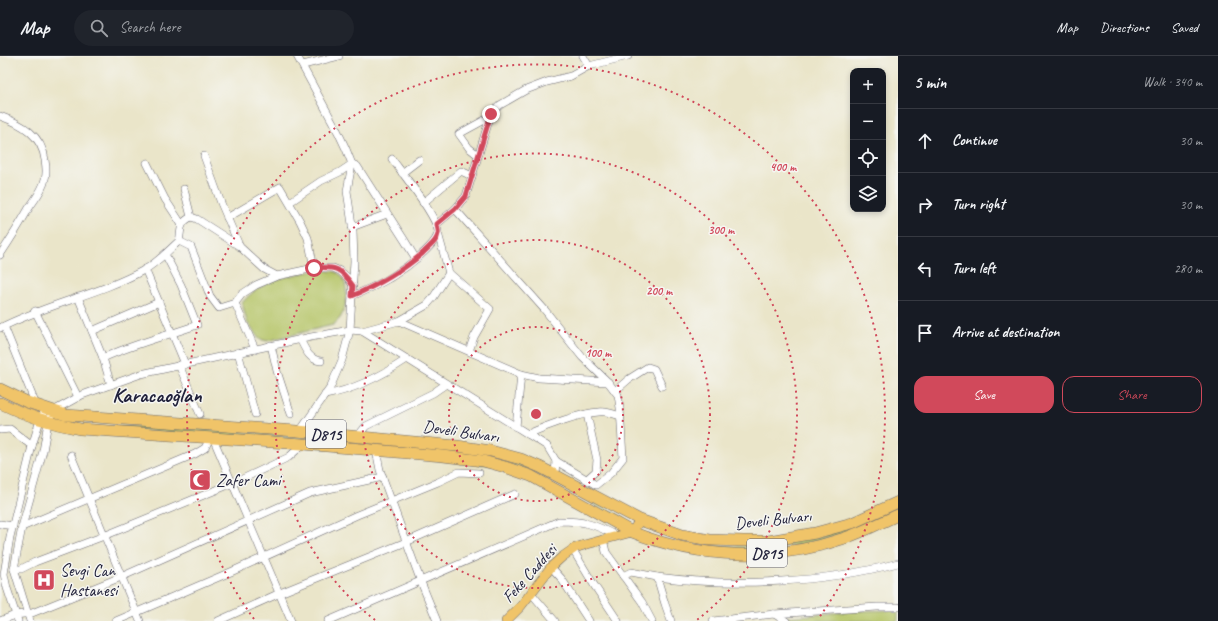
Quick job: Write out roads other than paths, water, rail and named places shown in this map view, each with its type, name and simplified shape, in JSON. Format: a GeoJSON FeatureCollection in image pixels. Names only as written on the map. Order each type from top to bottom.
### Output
{"type":"FeatureCollection","features":[{"type":"Feature","properties":{"kind":"highway","name":"Develi Bulvarı"},"geometry":{"type":"LineString","coordinates":[[0,390],[45,408],[76,416],[300,431],[482,449],[521,459],[555,474],[640,520],[682,535],[696,538],[727,541],[768,540],[816,533],[845,525],[898,502]]}},
{"type":"Feature","properties":{"kind":"highway","name":"Develi Bulvarı"},"geometry":{"type":"LineString","coordinates":[[0,403],[44,421],[80,428],[303,444],[471,459],[516,470],[544,483],[632,532],[660,542],[707,552],[732,554],[776,553],[813,546],[845,538],[898,514]]}},
{"type":"Feature","properties":{"kind":"main road"},"geometry":{"type":"LineString","coordinates":[[632,532],[640,520]]}},
{"type":"Feature","properties":{"kind":"main road","name":"Feke Caddesi"},"geometry":{"type":"LineString","coordinates":[[507,621],[521,606],[556,561],[573,550],[603,539],[632,532]]}},
{"type":"Feature","properties":{"kind":"street"},"geometry":{"type":"LineString","coordinates":[[297,56],[341,137],[352,164],[347,191],[352,228],[354,261],[350,330],[342,360],[330,388],[300,431]]}},
{"type":"Feature","properties":{"kind":"street"},"geometry":{"type":"LineString","coordinates":[[303,65],[339,56]]}},
{"type":"Feature","properties":{"kind":"street"},"geometry":{"type":"LineString","coordinates":[[583,56],[589,66]]}},
{"type":"Feature","properties":{"kind":"street"},"geometry":{"type":"LineString","coordinates":[[437,224],[455,209],[466,196],[491,114],[500,105],[526,90],[547,82],[571,76],[589,66],[626,56]]}},
{"type":"Feature","properties":{"kind":"street"},"geometry":{"type":"LineString","coordinates":[[0,116],[22,126],[38,140],[44,156],[46,170],[45,179],[40,191],[0,255]]}},
{"type":"Feature","properties":{"kind":"street"},"geometry":{"type":"LineString","coordinates":[[478,155],[469,148],[459,134],[490,118]]}},
{"type":"Feature","properties":{"kind":"street"},"geometry":{"type":"LineString","coordinates":[[204,156],[239,246]]}},
{"type":"Feature","properties":{"kind":"street"},"geometry":{"type":"LineString","coordinates":[[392,159],[437,224],[448,273],[490,309],[474,337],[469,351]]}},
{"type":"Feature","properties":{"kind":"street"},"geometry":{"type":"LineString","coordinates":[[402,173],[419,160]]}},
{"type":"Feature","properties":{"kind":"street"},"geometry":{"type":"LineString","coordinates":[[147,163],[165,199],[182,225]]}},
{"type":"Feature","properties":{"kind":"street"},"geometry":{"type":"LineString","coordinates":[[290,202],[321,181],[340,172],[352,164]]}},
{"type":"Feature","properties":{"kind":"street"},"geometry":{"type":"LineString","coordinates":[[352,164],[357,166],[416,259]]}},
{"type":"Feature","properties":{"kind":"street"},"geometry":{"type":"LineString","coordinates":[[423,203],[461,171],[472,176]]}},
{"type":"Feature","properties":{"kind":"street"},"geometry":{"type":"LineString","coordinates":[[227,218],[280,187],[300,220],[308,238],[314,268]]}},
{"type":"Feature","properties":{"kind":"street"},"geometry":{"type":"LineString","coordinates":[[184,189],[191,217]]}},
{"type":"Feature","properties":{"kind":"street"},"geometry":{"type":"LineString","coordinates":[[45,408],[141,374],[271,345],[350,330],[362,332],[528,434],[547,446],[556,461],[596,485],[611,473],[623,458],[618,395],[608,382],[582,357],[539,304],[455,209]]}},
{"type":"Feature","properties":{"kind":"street"},"geometry":{"type":"LineString","coordinates":[[352,228],[387,214]]}},
{"type":"Feature","properties":{"kind":"street"},"geometry":{"type":"LineString","coordinates":[[30,621],[14,569],[22,527],[42,450],[45,408],[2,327],[35,312],[115,285],[146,269],[179,241],[184,221],[191,217],[197,219],[239,246],[264,269],[276,276]]}},
{"type":"Feature","properties":{"kind":"street"},"geometry":{"type":"LineString","coordinates":[[352,296],[370,289],[393,276],[434,243],[438,233]]}},
{"type":"Feature","properties":{"kind":"street"},"geometry":{"type":"LineString","coordinates":[[179,241],[191,247],[210,296],[219,308],[235,303],[242,294],[256,284],[276,276],[314,268],[333,268],[340,270],[353,286]]}},
{"type":"Feature","properties":{"kind":"street"},"geometry":{"type":"LineString","coordinates":[[102,358],[125,348],[197,325],[181,284],[165,254]]}},
{"type":"Feature","properties":{"kind":"street"},"geometry":{"type":"LineString","coordinates":[[146,269],[172,334],[200,414]]}},
{"type":"Feature","properties":{"kind":"street"},"geometry":{"type":"LineString","coordinates":[[362,332],[399,321],[427,305],[448,273]]}},
{"type":"Feature","properties":{"kind":"street"},"geometry":{"type":"LineString","coordinates":[[78,297],[111,385]]}},
{"type":"Feature","properties":{"kind":"street"},"geometry":{"type":"LineString","coordinates":[[92,331],[159,302]]}},
{"type":"Feature","properties":{"kind":"street"},"geometry":{"type":"LineString","coordinates":[[235,303],[255,349]]}},
{"type":"Feature","properties":{"kind":"street"},"geometry":{"type":"LineString","coordinates":[[35,312],[78,397]]}},
{"type":"Feature","properties":{"kind":"street"},"geometry":{"type":"LineString","coordinates":[[399,321],[521,374],[552,380],[608,382]]}},
{"type":"Feature","properties":{"kind":"street"},"geometry":{"type":"LineString","coordinates":[[300,339],[306,352],[315,360],[321,361]]}},
{"type":"Feature","properties":{"kind":"street"},"geometry":{"type":"LineString","coordinates":[[271,345],[277,371],[291,414]]}},
{"type":"Feature","properties":{"kind":"street"},"geometry":{"type":"LineString","coordinates":[[238,352],[255,414]]}},
{"type":"Feature","properties":{"kind":"street"},"geometry":{"type":"LineString","coordinates":[[325,395],[342,392],[394,368],[407,360]]}},
{"type":"Feature","properties":{"kind":"street"},"geometry":{"type":"LineString","coordinates":[[615,392],[629,379],[648,367],[654,369],[662,386]]}},
{"type":"Feature","properties":{"kind":"street"},"geometry":{"type":"LineString","coordinates":[[516,427],[521,374]]}},
{"type":"Feature","properties":{"kind":"street"},"geometry":{"type":"LineString","coordinates":[[357,437],[366,426],[433,394],[446,384]]}},
{"type":"Feature","properties":{"kind":"street"},"geometry":{"type":"LineString","coordinates":[[528,434],[543,427],[587,414],[600,412],[620,416]]}},
{"type":"Feature","properties":{"kind":"street"},"geometry":{"type":"LineString","coordinates":[[587,414],[597,460],[596,471],[587,479]]}},
{"type":"Feature","properties":{"kind":"street"},"geometry":{"type":"LineString","coordinates":[[17,618],[4,574],[13,526],[32,446],[44,421]]}},
{"type":"Feature","properties":{"kind":"street"},"geometry":{"type":"LineString","coordinates":[[0,430],[10,429],[32,446]]}},
{"type":"Feature","properties":{"kind":"street"},"geometry":{"type":"LineString","coordinates":[[22,527],[195,454],[204,448],[211,438],[248,519],[291,621]]}},
{"type":"Feature","properties":{"kind":"street"},"geometry":{"type":"LineString","coordinates":[[14,569],[21,569],[232,483],[289,457],[303,444]]}},
{"type":"Feature","properties":{"kind":"street"},"geometry":{"type":"LineString","coordinates":[[376,450],[382,477],[437,621]]}},
{"type":"Feature","properties":{"kind":"street"},"geometry":{"type":"LineString","coordinates":[[70,455],[140,621]]}},
{"type":"Feature","properties":{"kind":"street"},"geometry":{"type":"LineString","coordinates":[[555,474],[556,461]]}},
{"type":"Feature","properties":{"kind":"street"},"geometry":{"type":"LineString","coordinates":[[116,621],[459,472],[480,473]]}},
{"type":"Feature","properties":{"kind":"street"},"geometry":{"type":"LineString","coordinates":[[0,620],[17,618],[28,613],[32,613],[121,576],[310,493],[382,477]]}},
{"type":"Feature","properties":{"kind":"street"},"geometry":{"type":"LineString","coordinates":[[218,621],[280,593],[406,542],[515,494]]}},
{"type":"Feature","properties":{"kind":"street"},"geometry":{"type":"LineString","coordinates":[[328,621],[559,521],[576,521],[598,526],[616,536]]}},
{"type":"Feature","properties":{"kind":"street"},"geometry":{"type":"LineString","coordinates":[[0,524],[13,526]]}},
{"type":"Feature","properties":{"kind":"street"},"geometry":{"type":"LineString","coordinates":[[603,539],[606,552],[642,602],[652,621]]}},
{"type":"Feature","properties":{"kind":"street"},"geometry":{"type":"LineString","coordinates":[[573,550],[618,621]]}},
{"type":"Feature","properties":{"kind":"street"},"geometry":{"type":"LineString","coordinates":[[623,576],[631,572],[657,577],[695,581],[733,582],[781,580],[819,578],[859,572],[898,563]]}},
{"type":"Feature","properties":{"kind":"street"},"geometry":{"type":"LineString","coordinates":[[551,567],[561,578],[589,621]]}},
{"type":"Feature","properties":{"kind":"street"},"geometry":{"type":"LineString","coordinates":[[657,577],[664,604],[671,621]]}},
{"type":"Feature","properties":{"kind":"street"},"geometry":{"type":"LineString","coordinates":[[531,593],[555,621]]}},
{"type":"Feature","properties":{"kind":"street"},"geometry":{"type":"LineString","coordinates":[[718,620],[774,614],[898,607]]}},
{"type":"Feature","properties":{"kind":"street"},"geometry":{"type":"LineString","coordinates":[[774,614],[786,621]]}},
{"type":"Feature","properties":{"kind":"place","name":"Zafer Cami"},"geometry":{"type":"Point","coordinates":[200,480]}},
{"type":"Feature","properties":{"kind":"place","name":"Sevgi Can Hastanesi"},"geometry":{"type":"Point","coordinates":[44,580]}},
{"type":"Feature","properties":{"kind":"district","name":"Karacaoğlan"},"geometry":{"type":"Point","coordinates":[157,395]}}]}
